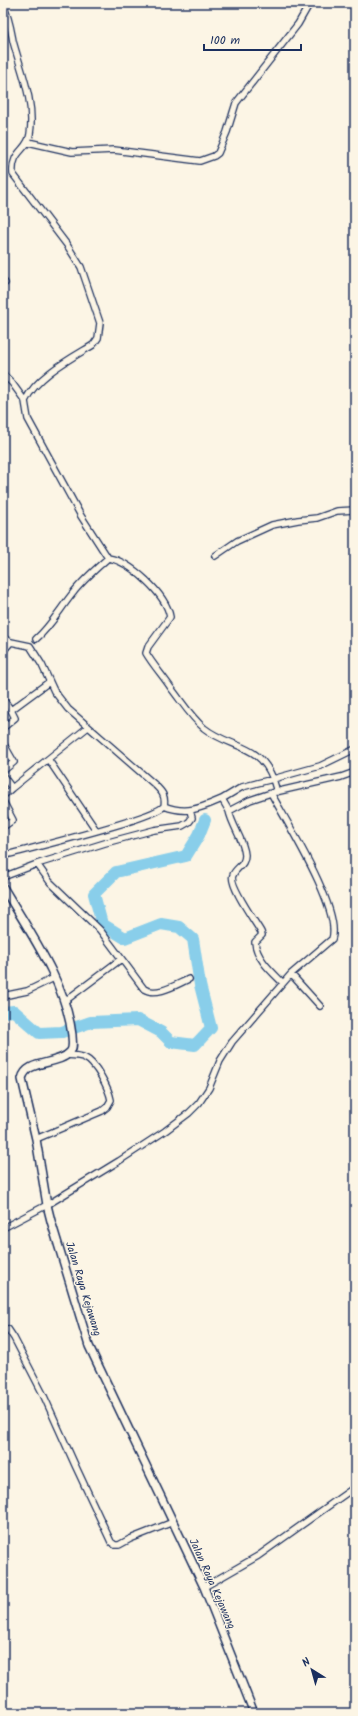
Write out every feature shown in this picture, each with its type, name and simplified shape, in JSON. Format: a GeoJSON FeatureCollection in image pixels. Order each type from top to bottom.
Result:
{"type":"FeatureCollection","features":[{"type":"Feature","properties":{"kind":"street"},"geometry":{"type":"LineString","coordinates":[[28,142],[72,152],[114,150],[200,160],[214,156],[218,152],[227,132],[236,103],[298,24],[310,3]]}},
{"type":"Feature","properties":{"kind":"street"},"geometry":{"type":"LineString","coordinates":[[353,3],[355,7]]}},
{"type":"Feature","properties":{"kind":"street"},"geometry":{"type":"LineString","coordinates":[[3,6],[30,100],[31,118],[28,142],[14,158],[12,166],[13,174],[67,245],[81,267],[100,323],[98,338],[93,345],[37,382],[25,401]]}},
{"type":"Feature","properties":{"kind":"street"},"geometry":{"type":"LineString","coordinates":[[3,374],[12,383],[25,401],[28,419],[81,516],[108,558],[120,561],[134,570],[149,583],[168,607],[170,617],[148,647],[146,653],[194,720],[214,735],[250,750],[266,764],[276,790]]}},
{"type":"Feature","properties":{"kind":"street"},"geometry":{"type":"LineString","coordinates":[[214,556],[237,541],[272,525],[317,518],[337,511],[355,510]]}},
{"type":"Feature","properties":{"kind":"street"},"geometry":{"type":"LineString","coordinates":[[36,640],[46,630],[73,593],[108,558]]}},
{"type":"Feature","properties":{"kind":"street"},"geometry":{"type":"LineString","coordinates":[[3,638],[10,642],[30,646],[61,701],[88,727],[154,784],[165,798],[164,806],[157,811],[120,824],[3,856]]}},
{"type":"Feature","properties":{"kind":"street"},"geometry":{"type":"LineString","coordinates":[[3,651],[10,642]]}},
{"type":"Feature","properties":{"kind":"street"},"geometry":{"type":"LineString","coordinates":[[11,710],[50,682]]}},
{"type":"Feature","properties":{"kind":"street"},"geometry":{"type":"LineString","coordinates":[[3,699],[15,718],[3,728]]}},
{"type":"Feature","properties":{"kind":"street"},"geometry":{"type":"LineString","coordinates":[[3,796],[88,727]]}},
{"type":"Feature","properties":{"kind":"street"},"geometry":{"type":"LineString","coordinates":[[3,743],[14,762],[3,771]]}},
{"type":"Feature","properties":{"kind":"street"},"geometry":{"type":"LineString","coordinates":[[164,806],[180,811],[191,810],[208,805],[222,799],[242,787],[273,780],[320,766],[355,749]]}},
{"type":"Feature","properties":{"kind":"street"},"geometry":{"type":"LineString","coordinates":[[48,759],[96,830]]}},
{"type":"Feature","properties":{"kind":"street"},"geometry":{"type":"LineString","coordinates":[[229,811],[250,800],[276,790],[341,777],[355,772]]}},
{"type":"Feature","properties":{"kind":"street"},"geometry":{"type":"LineString","coordinates":[[3,776],[12,788]]}},
{"type":"Feature","properties":{"kind":"street"},"geometry":{"type":"LineString","coordinates":[[3,1228],[47,1205],[165,1132],[189,1113],[199,1103],[208,1088],[220,1061],[232,1042],[283,983],[293,976],[330,942],[334,934],[332,920],[318,880],[307,857],[271,793]]}},
{"type":"Feature","properties":{"kind":"street"},"geometry":{"type":"LineString","coordinates":[[222,799],[229,811],[244,853],[243,863],[233,874],[233,880],[242,903],[261,932],[262,935],[256,940],[255,944],[263,961],[283,983]]}},
{"type":"Feature","properties":{"kind":"street"},"geometry":{"type":"LineString","coordinates":[[3,801],[13,821],[3,827]]}},
{"type":"Feature","properties":{"kind":"street"},"geometry":{"type":"LineString","coordinates":[[3,877],[37,864],[154,830],[182,826],[190,822],[192,818],[191,810]]}},
{"type":"Feature","properties":{"kind":"street"},"geometry":{"type":"LineString","coordinates":[[37,864],[42,874],[61,894],[89,918],[100,930],[144,989],[148,992],[161,990],[190,979]]}},
{"type":"Feature","properties":{"kind":"street"},"geometry":{"type":"LineString","coordinates":[[3,887],[34,937],[65,1001],[71,1024],[72,1042],[72,1049],[66,1055]]}},
{"type":"Feature","properties":{"kind":"street"},"geometry":{"type":"LineString","coordinates":[[65,1001],[121,959]]}},
{"type":"Feature","properties":{"kind":"street"},"geometry":{"type":"LineString","coordinates":[[293,976],[320,1006]]}},
{"type":"Feature","properties":{"kind":"street"},"geometry":{"type":"LineString","coordinates":[[3,996],[28,991],[54,978]]}},
{"type":"Feature","properties":{"kind":"street"},"geometry":{"type":"LineString","coordinates":[[36,1139],[102,1111],[107,1107],[111,1100],[107,1087],[93,1065],[86,1058],[66,1055]]}},
{"type":"Feature","properties":{"kind":"street","name":"Jalan Raya Kejawang"},"geometry":{"type":"LineString","coordinates":[[66,1055],[32,1067],[23,1074],[22,1080],[36,1139],[47,1205],[89,1346],[204,1587],[254,1713]]}},
{"type":"Feature","properties":{"kind":"street"},"geometry":{"type":"LineString","coordinates":[[8,1329],[43,1394],[112,1542],[115,1545],[121,1544],[173,1522]]}},
{"type":"Feature","properties":{"kind":"street"},"geometry":{"type":"LineString","coordinates":[[204,1587],[258,1556],[355,1487]]}},
{"type":"Feature","properties":{"kind":"waterway"},"geometry":{"type":"LineString","coordinates":[[3,1012],[14,1011],[39,1033],[62,1032],[91,1022],[138,1020],[161,1032],[171,1042],[195,1045],[211,1028],[200,985],[193,939],[179,927],[161,924],[125,938],[102,924],[94,894],[116,872],[186,856],[199,835],[205,820]]}}]}
